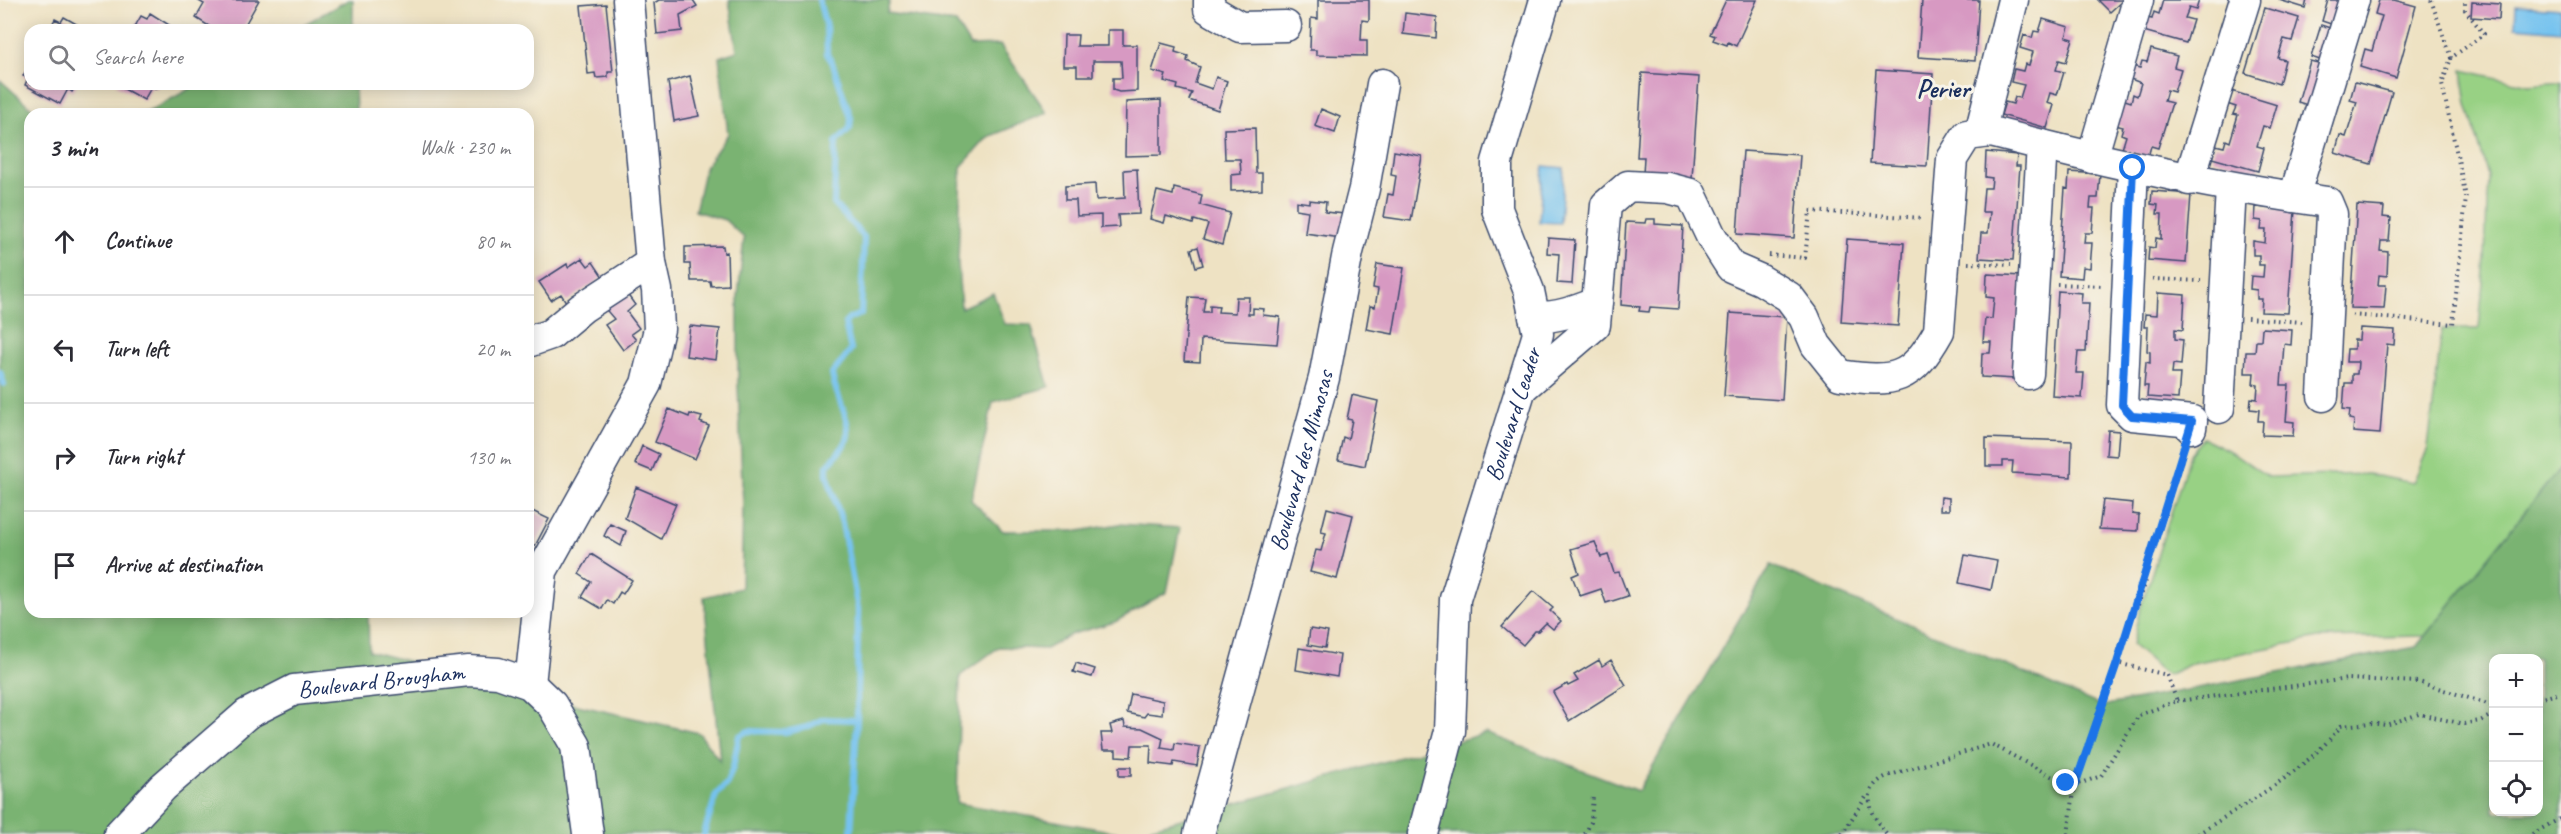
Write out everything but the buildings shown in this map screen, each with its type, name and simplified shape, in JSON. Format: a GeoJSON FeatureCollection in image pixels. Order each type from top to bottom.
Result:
{"type":"FeatureCollection","features":[{"type":"Feature","properties":{"kind":"street"},"geometry":{"type":"LineString","coordinates":[[530,684],[542,571],[646,384],[659,329],[628,0]]}},
{"type":"Feature","properties":{"kind":"street"},"geometry":{"type":"LineString","coordinates":[[1209,0],[1209,9],[1240,27],[1286,26]]}},
{"type":"Feature","properties":{"kind":"street","name":"Boulevard Leader"},"geometry":{"type":"LineString","coordinates":[[1423,834],[1450,731],[1455,599],[1538,334],[1529,291],[1497,209],[1497,162],[1545,0]]}},
{"type":"Feature","properties":{"kind":"street"},"geometry":{"type":"LineString","coordinates":[[1980,133],[2013,0]]}},
{"type":"Feature","properties":{"kind":"street"},"geometry":{"type":"LineString","coordinates":[[2092,158],[2138,0]]}},
{"type":"Feature","properties":{"kind":"street"},"geometry":{"type":"LineString","coordinates":[[2189,180],[2245,0]]}},
{"type":"Feature","properties":{"kind":"street"},"geometry":{"type":"LineString","coordinates":[[2294,198],[2354,0]]}},
{"type":"Feature","properties":{"kind":"street","name":"Boulevard des Mimosas"},"geometry":{"type":"LineString","coordinates":[[1199,834],[1324,378],[1348,252],[1364,189],[1382,84]]}},
{"type":"Feature","properties":{"kind":"street"},"geometry":{"type":"LineString","coordinates":[[1522,387],[1595,325],[1606,205],[1628,186],[1668,188],[1691,194],[1711,236],[1731,267],[1764,282],[1789,297],[1804,317],[1816,345],[1840,375],[1871,379],[1903,375],[1925,356],[1940,331],[1952,159],[1967,135],[1991,132],[2189,180],[2327,202],[2332,214],[2323,396]]}},
{"type":"Feature","properties":{"kind":"street"},"geometry":{"type":"LineString","coordinates":[[2028,374],[2042,145]]}},
{"type":"Feature","properties":{"kind":"street"},"geometry":{"type":"LineString","coordinates":[[2133,168],[2122,405],[2132,416],[2192,421],[2191,428]]}},
{"type":"Feature","properties":{"kind":"street"},"geometry":{"type":"LineString","coordinates":[[2219,408],[2231,188]]}},
{"type":"Feature","properties":{"kind":"street"},"geometry":{"type":"LineString","coordinates":[[534,340],[550,334],[582,308],[651,263]]}},
{"type":"Feature","properties":{"kind":"street"},"geometry":{"type":"LineString","coordinates":[[1534,316],[1548,317],[1577,311],[1596,303]]}},
{"type":"Feature","properties":{"kind":"street","name":"Boulevard Brougham"},"geometry":{"type":"LineString","coordinates":[[119,834],[163,787],[247,714],[294,690],[470,671],[498,673],[530,684],[552,705],[576,746],[588,834]]}},
{"type":"Feature","properties":{"kind":"path"},"geometry":{"type":"LineString","coordinates":[[2431,0],[2451,58]]}},
{"type":"Feature","properties":{"kind":"path"},"geometry":{"type":"LineString","coordinates":[[2224,316],[2327,318],[2360,316],[2453,324],[2466,197],[2442,84],[2451,58],[2484,34],[2465,10],[2466,0]]}},
{"type":"Feature","properties":{"kind":"path"},"geometry":{"type":"LineString","coordinates":[[1764,282],[1768,255],[1805,258],[1810,212],[1948,220]]}},
{"type":"Feature","properties":{"kind":"path"},"geometry":{"type":"LineString","coordinates":[[1946,262],[2035,275],[2128,282],[2226,282]]}},
{"type":"Feature","properties":{"kind":"path"},"geometry":{"type":"LineString","coordinates":[[2068,834],[2075,785],[2141,598],[2191,428]]}},
{"type":"Feature","properties":{"kind":"path"},"geometry":{"type":"LineString","coordinates":[[2117,663],[2167,675],[2177,701]]}},
{"type":"Feature","properties":{"kind":"path"},"geometry":{"type":"LineString","coordinates":[[1842,834],[1874,782],[1991,744],[2051,776],[2075,785],[2101,776],[2139,715],[2177,701],[2348,679],[2419,682],[2489,705]]}},
{"type":"Feature","properties":{"kind":"path"},"geometry":{"type":"LineString","coordinates":[[2543,698],[2561,693]]}},
{"type":"Feature","properties":{"kind":"path"},"geometry":{"type":"LineString","coordinates":[[2198,834],[2287,776],[2324,748],[2341,726],[2371,723],[2386,725],[2419,714],[2464,724],[2480,721],[2489,716]]}},
{"type":"Feature","properties":{"kind":"path"},"geometry":{"type":"LineString","coordinates":[[1869,793],[1875,820],[1886,834]]}},
{"type":"Feature","properties":{"kind":"path"},"geometry":{"type":"LineString","coordinates":[[1585,834],[1591,822],[1593,796]]}},
{"type":"Feature","properties":{"kind":"path"},"geometry":{"type":"LineString","coordinates":[[2532,834],[2561,818]]}},
{"type":"Feature","properties":{"kind":"green space"},"geometry":{"type":"Polygon","coordinates":[[[348,0],[353,0],[353,24],[305,24],[348,0]]]}},
{"type":"Feature","properties":{"kind":"green space"},"geometry":{"type":"Polygon","coordinates":[[[729,0],[890,0],[887,13],[956,23],[970,46],[1000,45],[1047,113],[988,137],[961,167],[958,263],[961,308],[993,293],[1005,324],[1031,325],[1049,387],[993,402],[971,500],[1003,531],[1079,531],[1119,524],[1180,528],[1167,592],[1115,622],[1072,634],[1046,649],[999,647],[960,676],[957,803],[1126,834],[0,834],[0,80],[31,108],[24,108],[24,618],[368,618],[369,651],[560,701],[699,733],[720,761],[704,597],[741,588],[743,506],[738,386],[738,296],[744,238],[725,220],[695,211],[705,167],[728,134],[719,57],[737,51],[729,0]]]}},
{"type":"Feature","properties":{"kind":"green space"},"geometry":{"type":"Polygon","coordinates":[[[2462,70],[2529,85],[2561,82],[2561,467],[2425,636],[2318,638],[2193,663],[2167,675],[2132,645],[2139,613],[2190,454],[2203,438],[2232,452],[2268,477],[2368,474],[2413,483],[2428,448],[2442,329],[2479,329],[2485,258],[2488,176],[2467,104],[2462,70]]]}},
{"type":"Feature","properties":{"kind":"green space"},"geometry":{"type":"Polygon","coordinates":[[[187,90],[355,90],[356,108],[155,108],[187,90]]]}},
{"type":"Feature","properties":{"kind":"green space"},"geometry":{"type":"Polygon","coordinates":[[[2561,467],[2561,834],[1128,834],[1486,733],[1638,791],[1771,565],[2102,706],[2416,647],[2561,467]]]}},
{"type":"Feature","properties":{"kind":"water"},"geometry":{"type":"Polygon","coordinates":[[[2516,6],[2561,9],[2561,31],[2515,27],[2516,6]]]}},
{"type":"Feature","properties":{"kind":"water"},"geometry":{"type":"Polygon","coordinates":[[[1543,166],[1564,168],[1560,223],[1539,222],[1543,166]]]}},
{"type":"Feature","properties":{"kind":"waterway"},"geometry":{"type":"LineString","coordinates":[[819,0],[826,27],[827,54],[832,62],[851,118],[850,128],[836,142],[834,204],[864,237],[861,314],[850,318],[845,323],[851,350],[832,374],[848,433],[844,446],[827,466],[827,474],[842,523],[858,609],[857,720],[851,834]]}},
{"type":"Feature","properties":{"kind":"waterway"},"geometry":{"type":"LineString","coordinates":[[0,372],[4,384]]}},
{"type":"Feature","properties":{"kind":"waterway"},"geometry":{"type":"LineString","coordinates":[[704,834],[716,795],[727,783],[733,767],[739,736],[748,731],[785,732],[807,727],[823,719],[857,720]]}},
{"type":"Feature","properties":{"kind":"district","name":"Perier"},"geometry":{"type":"Point","coordinates":[1943,88]}},
{"type":"Feature","properties":{"kind":"route"},"geometry":{"type":"LineString","coordinates":[[2066,783],[2075,785],[2117,663],[2192,421],[2132,416],[2122,405],[2133,168]]}}]}
